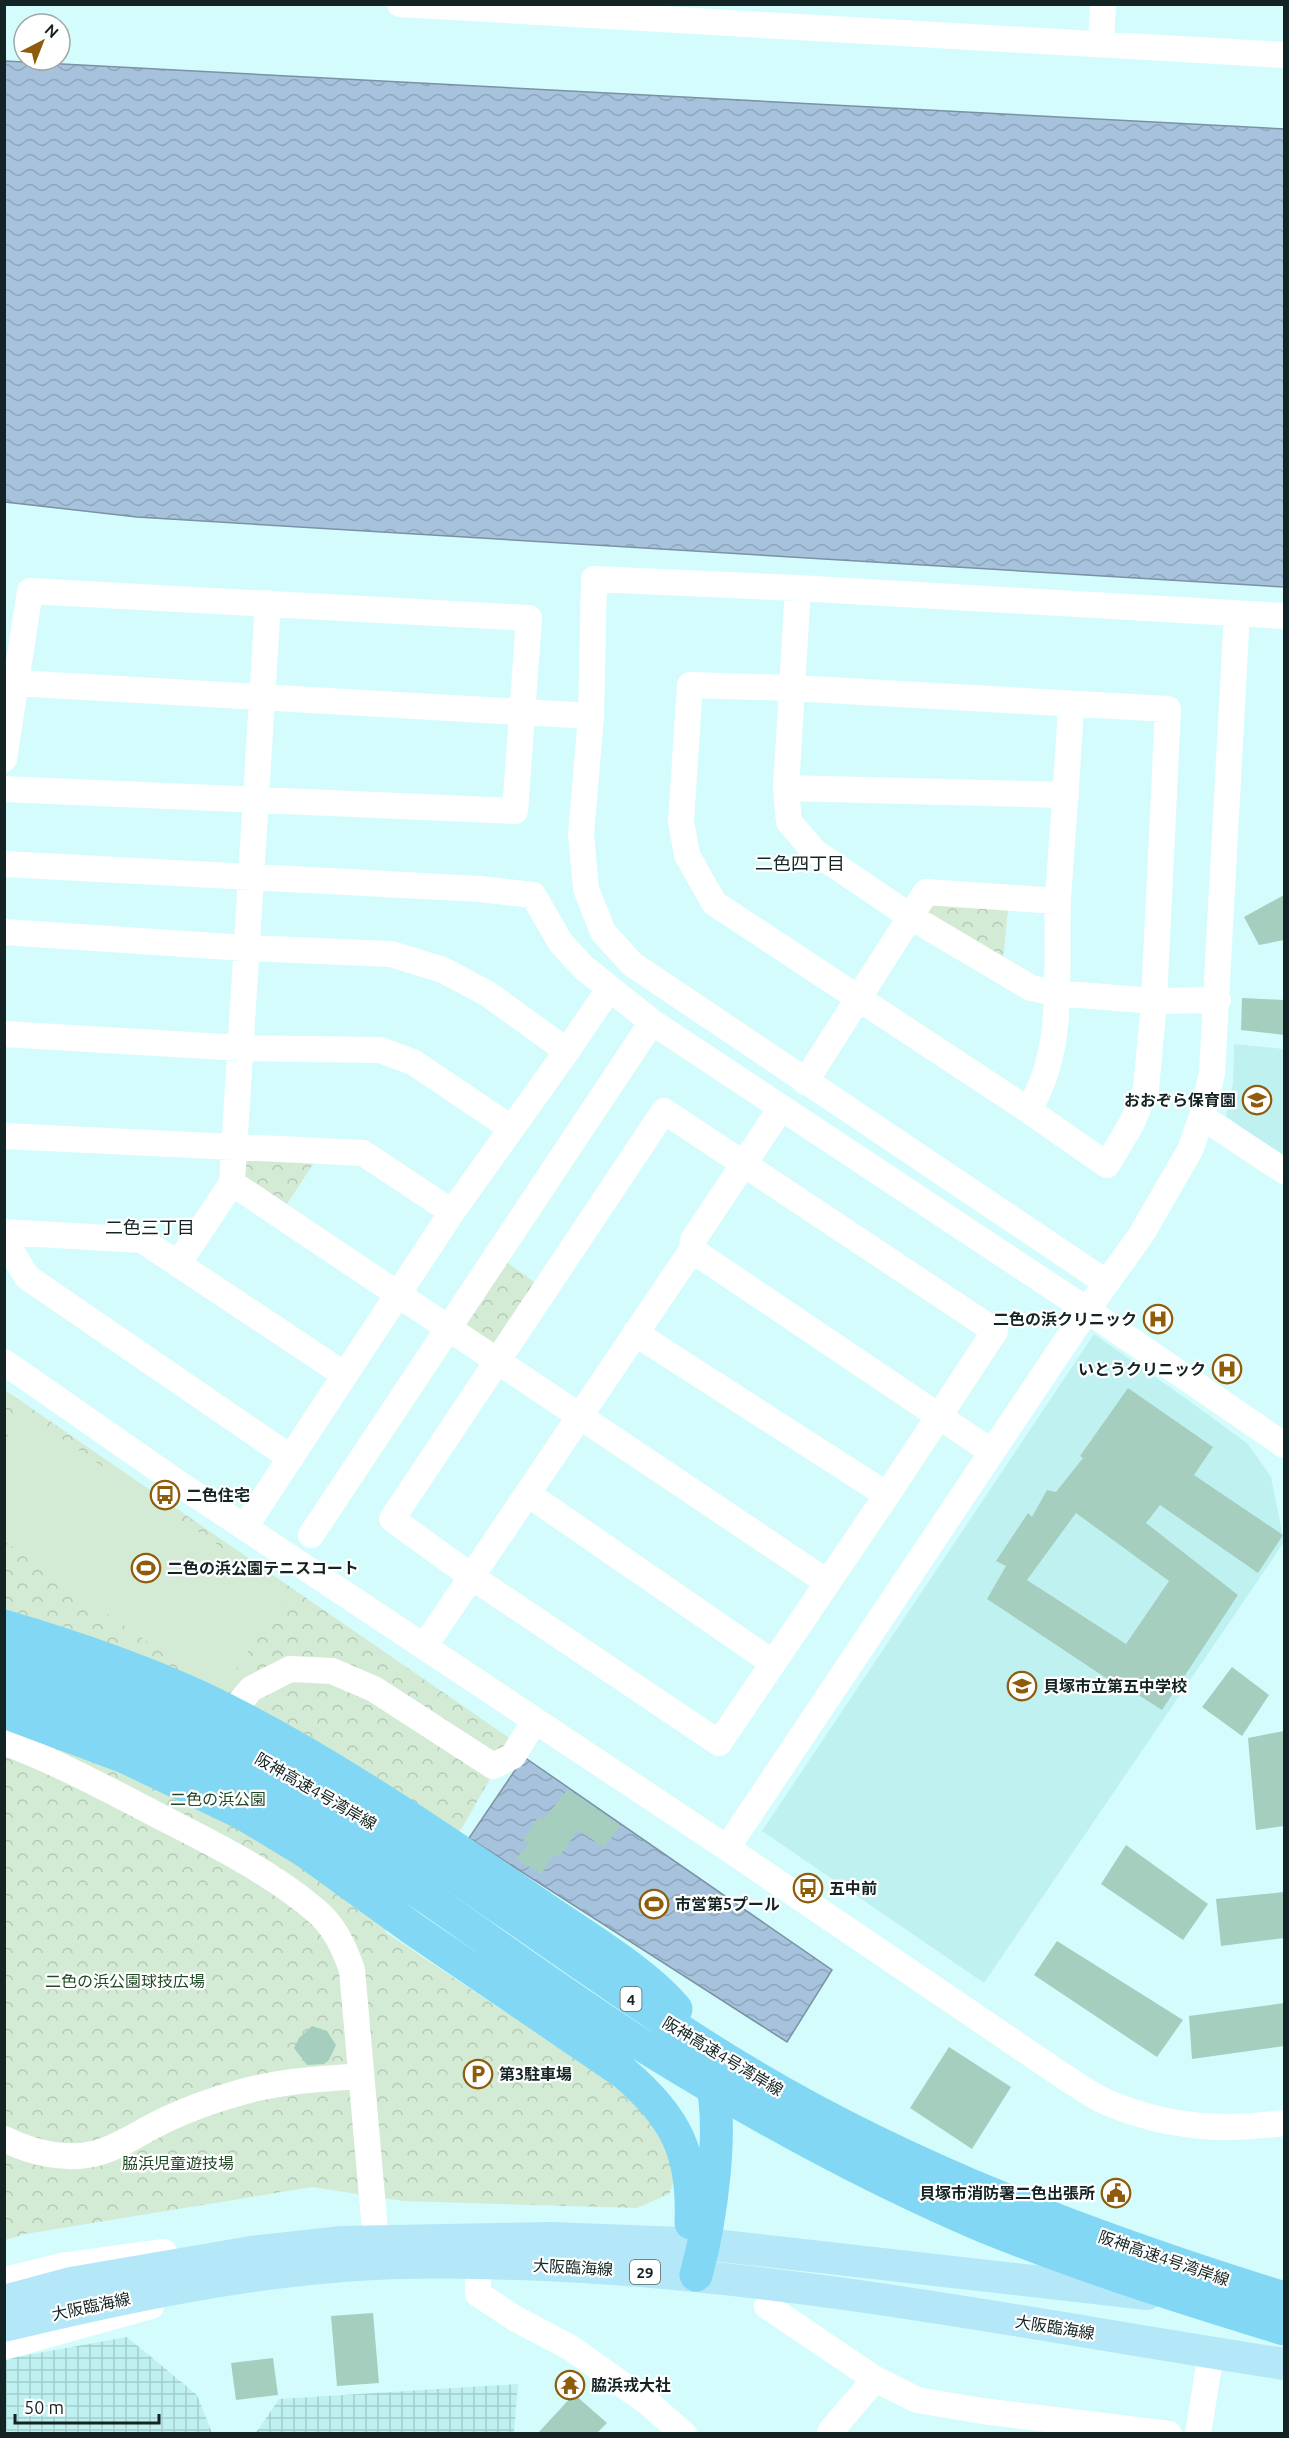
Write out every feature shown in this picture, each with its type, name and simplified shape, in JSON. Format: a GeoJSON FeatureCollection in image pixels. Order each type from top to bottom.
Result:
{"type":"FeatureCollection","features":[{"type":"Feature","properties":{"kind":"highway"},"geometry":{"type":"LineString","coordinates":[[4,1626],[69,1645],[136,1670],[203,1699],[264,1730],[377,1796],[626,1965],[668,2000],[688,2025],[703,2053],[713,2084],[718,2119],[698,2243],[696,2275]]}},
{"type":"Feature","properties":{"kind":"highway","name":"阪神高速4号湾岸線"},"geometry":{"type":"LineString","coordinates":[[4,1650],[126,1692],[286,1771],[359,1814],[667,2023],[748,2073],[834,2120],[925,2165],[1076,2228],[1154,2257],[1284,2298]]}},
{"type":"Feature","properties":{"kind":"highway","name":"阪神高速4号湾岸線"},"geometry":{"type":"LineString","coordinates":[[4,1683],[111,1721],[271,1800],[344,1843],[427,1897],[647,2048],[817,2147],[983,2226],[1143,2284],[1284,2329]]}},
{"type":"Feature","properties":{"kind":"highway"},"geometry":{"type":"LineString","coordinates":[[4,1712],[124,1757],[242,1814],[305,1851],[413,1929],[623,2072],[646,2092],[675,2129],[684,2152],[698,2243]]}},
{"type":"Feature","properties":{"kind":"main road","name":"大阪臨海線"},"geometry":{"type":"LineString","coordinates":[[4,2326],[155,2293],[255,2276],[477,2251],[552,2238],[698,2243],[1284,2310]]}},
{"type":"Feature","properties":{"kind":"main road","name":"大阪臨海線"},"geometry":{"type":"LineString","coordinates":[[4,2301],[71,2283],[252,2252],[342,2242],[477,2251],[785,2284],[1284,2364]]}},
{"type":"Feature","properties":{"kind":"street"},"geometry":{"type":"LineString","coordinates":[[400,4],[691,23],[1101,43],[1284,55]]}},
{"type":"Feature","properties":{"kind":"street"},"geometry":{"type":"LineString","coordinates":[[1101,43],[1103,4]]}},
{"type":"Feature","properties":{"kind":"street"},"geometry":{"type":"LineString","coordinates":[[1107,1283],[632,964],[603,932],[586,889],[581,834],[591,716],[594,579],[798,588],[1284,616]]}},
{"type":"Feature","properties":{"kind":"street"},"geometry":{"type":"LineString","coordinates":[[798,588],[786,788],[789,822],[815,852],[911,917],[1031,988],[1055,993],[1154,1001],[1218,1000]]}},
{"type":"Feature","properties":{"kind":"street"},"geometry":{"type":"LineString","coordinates":[[4,759],[30,591],[529,618],[515,811],[4,789]]}},
{"type":"Feature","properties":{"kind":"street"},"geometry":{"type":"LineString","coordinates":[[178,1264],[232,1183],[268,603]]}},
{"type":"Feature","properties":{"kind":"street"},"geometry":{"type":"LineString","coordinates":[[727,1848],[1087,1310],[1141,1235],[1190,1150],[1202,1117],[1212,1073],[1218,1000],[1237,613]]}},
{"type":"Feature","properties":{"kind":"street"},"geometry":{"type":"LineString","coordinates":[[15,683],[591,716]]}},
{"type":"Feature","properties":{"kind":"street"},"geometry":{"type":"LineString","coordinates":[[690,685],[792,688],[1071,704],[1168,709],[1154,1001],[1146,1089],[1132,1123],[1107,1165],[1028,1110],[714,903],[687,855],[681,821],[690,685]]}},
{"type":"Feature","properties":{"kind":"street"},"geometry":{"type":"LineString","coordinates":[[1028,1110],[1043,1085],[1054,1042],[1058,901],[1071,704]]}},
{"type":"Feature","properties":{"kind":"street"},"geometry":{"type":"LineString","coordinates":[[786,788],[1066,795]]}},
{"type":"Feature","properties":{"kind":"street"},"geometry":{"type":"LineString","coordinates":[[4,864],[480,889],[533,895],[561,943],[609,989],[652,1023],[1087,1310],[1284,1445]]}},
{"type":"Feature","properties":{"kind":"street"},"geometry":{"type":"LineString","coordinates":[[805,1082],[926,892],[1058,901]]}},
{"type":"Feature","properties":{"kind":"street"},"geometry":{"type":"LineString","coordinates":[[4,932],[246,948],[391,954],[443,970],[488,994],[567,1051]]}},
{"type":"Feature","properties":{"kind":"street"},"geometry":{"type":"LineString","coordinates":[[245,1527],[452,1212],[609,989]]}},
{"type":"Feature","properties":{"kind":"street"},"geometry":{"type":"LineString","coordinates":[[311,1535],[652,1023]]}},
{"type":"Feature","properties":{"kind":"street"},"geometry":{"type":"LineString","coordinates":[[4,1034],[242,1048],[380,1050],[413,1062],[511,1128]]}},
{"type":"Feature","properties":{"kind":"street"},"geometry":{"type":"LineString","coordinates":[[424,1647],[692,1251],[693,1240],[781,1108]]}},
{"type":"Feature","properties":{"kind":"street"},"geometry":{"type":"LineString","coordinates":[[664,1111],[743,1164],[995,1331],[887,1495],[718,1743],[472,1577],[392,1519],[664,1111]]}},
{"type":"Feature","properties":{"kind":"street"},"geometry":{"type":"LineString","coordinates":[[1202,1117],[1284,1171]]}},
{"type":"Feature","properties":{"kind":"street"},"geometry":{"type":"LineString","coordinates":[[4,1136],[363,1152],[452,1212]]}},
{"type":"Feature","properties":{"kind":"street"},"geometry":{"type":"LineString","coordinates":[[232,1183],[827,1582]]}},
{"type":"Feature","properties":{"kind":"street"},"geometry":{"type":"LineString","coordinates":[[4,1232],[142,1240],[345,1375]]}},
{"type":"Feature","properties":{"kind":"street"},"geometry":{"type":"LineString","coordinates":[[4,1239],[27,1277],[291,1458]]}},
{"type":"Feature","properties":{"kind":"street"},"geometry":{"type":"LineString","coordinates":[[692,1251],[993,1452]]}},
{"type":"Feature","properties":{"kind":"street"},"geometry":{"type":"LineString","coordinates":[[635,1333],[887,1495]]}},
{"type":"Feature","properties":{"kind":"street"},"geometry":{"type":"LineString","coordinates":[[4,1362],[245,1527],[727,1848],[1066,2078],[1109,2103],[1161,2121],[1194,2127],[1255,2127],[1284,2123]]}},
{"type":"Feature","properties":{"kind":"street"},"geometry":{"type":"LineString","coordinates":[[528,1494],[772,1663]]}},
{"type":"Feature","properties":{"kind":"street"},"geometry":{"type":"LineString","coordinates":[[179,1826],[182,1798],[199,1761],[225,1717],[251,1689],[290,1669],[332,1671],[374,1689],[493,1766],[513,1756],[535,1720]]}},
{"type":"Feature","properties":{"kind":"street"},"geometry":{"type":"LineString","coordinates":[[4,1742],[79,1774],[230,1854],[315,1909],[334,1929],[346,1950],[352,1970],[375,2230]]}},
{"type":"Feature","properties":{"kind":"street"},"geometry":{"type":"LineString","coordinates":[[4,2139],[63,2157],[99,2153],[204,2103],[239,2092],[304,2080],[362,2076]]}},
{"type":"Feature","properties":{"kind":"street"},"geometry":{"type":"LineString","coordinates":[[4,2280],[61,2266],[140,2255],[317,2234],[375,2230],[477,2251],[478,2294],[516,2319],[571,2348],[647,2402],[684,2433]]}},
{"type":"Feature","properties":{"kind":"street"},"geometry":{"type":"LineString","coordinates":[[4,2346],[78,2328],[255,2276]]}},
{"type":"Feature","properties":{"kind":"street"},"geometry":{"type":"LineString","coordinates":[[767,2306],[876,2379],[917,2400],[1169,2433]]}},
{"type":"Feature","properties":{"kind":"street"},"geometry":{"type":"LineString","coordinates":[[1198,2433],[1211,2353]]}},
{"type":"Feature","properties":{"kind":"street"},"geometry":{"type":"LineString","coordinates":[[831,2433],[876,2379]]}},
{"type":"Feature","properties":{"kind":"shaded area","name":"おおぞら保育園"},"geometry":{"type":"Polygon","coordinates":[[[1234,1044],[1284,1049],[1284,1159],[1226,1116],[1233,1084],[1234,1044]]]}},
{"type":"Feature","properties":{"kind":"shaded area","name":"貝塚市立第五中学校"},"geometry":{"type":"Polygon","coordinates":[[[1094,1334],[1248,1444],[1271,1477],[1284,1542],[984,1983],[762,1831],[1094,1334]]]}},
{"type":"Feature","properties":{"kind":"shaded area"},"geometry":{"type":"Polygon","coordinates":[[[127,2337],[197,2395],[212,2433],[5,2434],[5,2359],[127,2337]]]}},
{"type":"Feature","properties":{"kind":"shaded area"},"geometry":{"type":"Polygon","coordinates":[[[518,2384],[514,2433],[253,2433],[258,2430],[279,2399],[518,2384]]]}},
{"type":"Feature","properties":{"kind":"green space"},"geometry":{"type":"Polygon","coordinates":[[[933,902],[1008,908],[1003,960],[926,913],[933,902]]]}},
{"type":"Feature","properties":{"kind":"green space"},"geometry":{"type":"Polygon","coordinates":[[[245,1160],[315,1161],[285,1207],[244,1181],[245,1160]]]}},
{"type":"Feature","properties":{"kind":"green space"},"geometry":{"type":"Polygon","coordinates":[[[502,1259],[537,1284],[495,1349],[461,1323],[502,1259]]]}},
{"type":"Feature","properties":{"kind":"green space","name":"二色の浜公園"},"geometry":{"type":"Polygon","coordinates":[[[5,1390],[512,1740],[462,1828],[385,1932],[505,2012],[613,2075],[655,2116],[677,2174],[669,2194],[637,2208],[403,2201],[312,2187],[25,2234],[5,2240],[5,1390]]]}},
{"type":"Feature","properties":{"kind":"green space","name":"二色の浜公園テニスコート"},"geometry":{"type":"Polygon","coordinates":[[[23,1412],[288,1593],[220,1693],[5,1542],[5,1440],[23,1412]]]}},
{"type":"Feature","properties":{"kind":"water"},"geometry":{"type":"Polygon","coordinates":[[[5,61],[12,61],[12,72],[72,72],[72,65],[1284,129],[1284,587],[137,517],[5,502],[5,61]]]}},
{"type":"Feature","properties":{"kind":"water","name":"市営第5プール"},"geometry":{"type":"Polygon","coordinates":[[[524,1757],[832,1970],[787,2042],[469,1838],[524,1757]]]}},
{"type":"Feature","properties":{"kind":"building"},"geometry":{"type":"Polygon","coordinates":[[[1284,895],[1284,940],[1259,945],[1244,917],[1284,895]]]}},
{"type":"Feature","properties":{"kind":"building"},"geometry":{"type":"Polygon","coordinates":[[[1242,998],[1284,1000],[1284,1035],[1241,1030],[1242,998]]]}},
{"type":"Feature","properties":{"kind":"building"},"geometry":{"type":"Polygon","coordinates":[[[1128,1388],[1213,1447],[1194,1475],[1283,1535],[1258,1573],[1160,1505],[1146,1523],[1238,1595],[1162,1710],[1126,1687],[1124,1690],[987,1599],[1006,1566],[996,1561],[1028,1513],[1032,1517],[1047,1490],[1056,1492],[1083,1458],[1080,1456],[1128,1388]],[[1076,1513],[1027,1580],[1126,1644],[1169,1581],[1076,1513]]]}},
{"type":"Feature","properties":{"kind":"building"},"geometry":{"type":"Polygon","coordinates":[[[1232,1667],[1269,1695],[1242,1736],[1202,1707],[1232,1667]]]}},
{"type":"Feature","properties":{"kind":"building"},"geometry":{"type":"Polygon","coordinates":[[[1284,1731],[1284,1826],[1256,1830],[1248,1738],[1284,1731]]]}},
{"type":"Feature","properties":{"kind":"building"},"geometry":{"type":"Polygon","coordinates":[[[568,1789],[621,1826],[604,1847],[578,1830],[559,1857],[553,1855],[541,1874],[516,1859],[529,1843],[523,1841],[538,1817],[543,1820],[568,1789]]]}},
{"type":"Feature","properties":{"kind":"building"},"geometry":{"type":"Polygon","coordinates":[[[1126,1845],[1208,1904],[1183,1940],[1101,1884],[1126,1845]]]}},
{"type":"Feature","properties":{"kind":"building"},"geometry":{"type":"Polygon","coordinates":[[[1284,1892],[1284,1938],[1221,1946],[1216,1899],[1284,1892]]]}},
{"type":"Feature","properties":{"kind":"building"},"geometry":{"type":"Polygon","coordinates":[[[1057,1941],[1183,2020],[1157,2057],[1034,1975],[1057,1941]]]}},
{"type":"Feature","properties":{"kind":"building"},"geometry":{"type":"Polygon","coordinates":[[[1284,2003],[1284,2046],[1192,2059],[1189,2016],[1284,2003]]]}},
{"type":"Feature","properties":{"kind":"building"},"geometry":{"type":"Polygon","coordinates":[[[312,2026],[327,2031],[336,2045],[329,2060],[324,2064],[307,2065],[294,2048],[299,2038],[312,2026]]]}},
{"type":"Feature","properties":{"kind":"building"},"geometry":{"type":"Polygon","coordinates":[[[949,2047],[1011,2087],[972,2149],[910,2108],[949,2047]]]}},
{"type":"Feature","properties":{"kind":"building"},"geometry":{"type":"Polygon","coordinates":[[[373,2313],[379,2383],[337,2386],[331,2316],[373,2313]]]}},
{"type":"Feature","properties":{"kind":"building"},"geometry":{"type":"Polygon","coordinates":[[[273,2358],[278,2395],[236,2400],[231,2363],[273,2358]]]}},
{"type":"Feature","properties":{"kind":"building"},"geometry":{"type":"Polygon","coordinates":[[[574,2394],[607,2423],[597,2433],[538,2433],[574,2394]]]}},
{"type":"Feature","properties":{"kind":"place","name":"おおぞら保育園"},"geometry":{"type":"Point","coordinates":[1257,1100]}},
{"type":"Feature","properties":{"kind":"place","name":"二色の浜クリニック"},"geometry":{"type":"Point","coordinates":[1158,1319]}},
{"type":"Feature","properties":{"kind":"place","name":"いとうクリニック"},"geometry":{"type":"Point","coordinates":[1227,1369]}},
{"type":"Feature","properties":{"kind":"place","name":"二色住宅"},"geometry":{"type":"Point","coordinates":[165,1495]}},
{"type":"Feature","properties":{"kind":"place","name":"二色の浜公園テニスコート"},"geometry":{"type":"Point","coordinates":[146,1568]}},
{"type":"Feature","properties":{"kind":"place","name":"貝塚市立第五中学校"},"geometry":{"type":"Point","coordinates":[1022,1686]}},
{"type":"Feature","properties":{"kind":"place","name":"五中前"},"geometry":{"type":"Point","coordinates":[808,1888]}},
{"type":"Feature","properties":{"kind":"place","name":"市営第5プール"},"geometry":{"type":"Point","coordinates":[654,1904]}},
{"type":"Feature","properties":{"kind":"place","name":"第3駐車場"},"geometry":{"type":"Point","coordinates":[478,2074]}},
{"type":"Feature","properties":{"kind":"place","name":"貝塚市消防署二色出張所"},"geometry":{"type":"Point","coordinates":[1116,2193]}},
{"type":"Feature","properties":{"kind":"place","name":"脇浜戎大社"},"geometry":{"type":"Point","coordinates":[570,2385]}},
{"type":"Feature","properties":{"kind":"district","name":"二色四丁目"},"geometry":{"type":"Point","coordinates":[800,863]}},
{"type":"Feature","properties":{"kind":"district","name":"二色三丁目"},"geometry":{"type":"Point","coordinates":[150,1227]}},
{"type":"Feature","properties":{"kind":"park label","name":"二色の浜公園球技広場"},"geometry":{"type":"Point","coordinates":[125,1981]}},
{"type":"Feature","properties":{"kind":"park label","name":"脇浜児童遊技場"},"geometry":{"type":"Point","coordinates":[178,2163]}}]}
